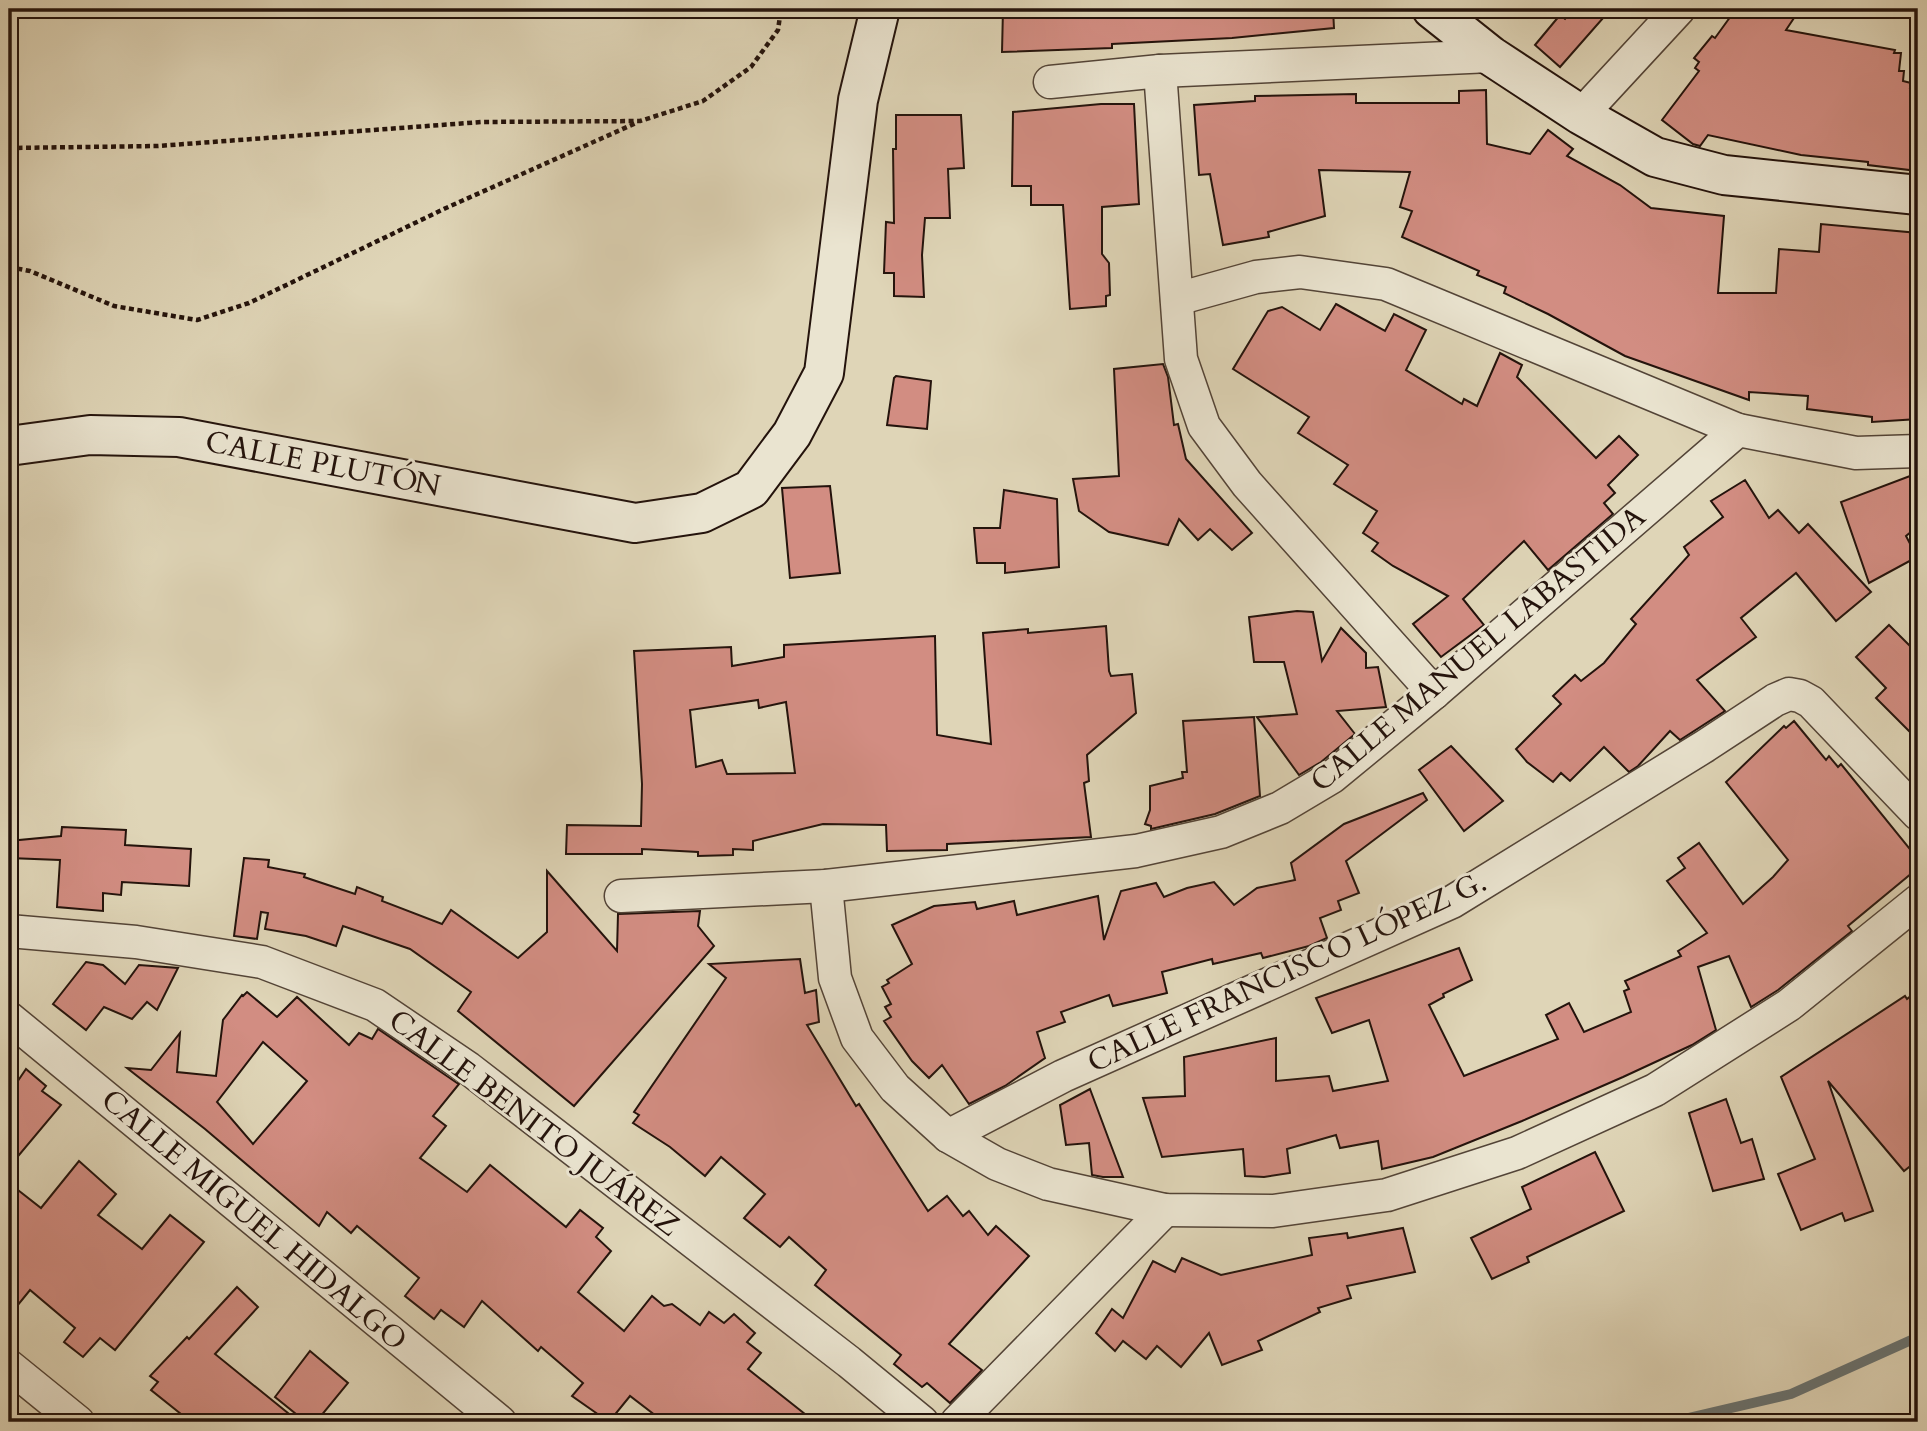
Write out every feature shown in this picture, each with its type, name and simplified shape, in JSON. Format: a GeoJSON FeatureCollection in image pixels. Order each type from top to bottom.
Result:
{"type":"FeatureCollection","features":[{"type":"Feature","properties":{"kind":"street","name":"CALLE PLUTÓN"},"geometry":{"type":"LineString","coordinates":[[9,446],[90,435],[179,437],[635,523],[702,513],[751,489],[792,434],[824,373],[858,100],[880,9]]}},
{"type":"Feature","properties":{"kind":"street"},"geometry":{"type":"LineString","coordinates":[[1432,9],[1491,56],[1581,115],[1655,157],[1724,175],[1918,195]]}},
{"type":"Feature","properties":{"kind":"street"},"geometry":{"type":"LineString","coordinates":[[1581,115],[1679,9]]}},
{"type":"Feature","properties":{"kind":"street"},"geometry":{"type":"LineString","coordinates":[[1050,82],[1160,71],[1491,56]]}},
{"type":"Feature","properties":{"kind":"street"},"geometry":{"type":"LineString","coordinates":[[1160,71],[1181,359],[1203,426],[1247,484],[1434,693]]}},
{"type":"Feature","properties":{"kind":"street"},"geometry":{"type":"LineString","coordinates":[[1177,299],[1256,276],[1300,272],[1387,284],[1738,430],[1856,453],[1918,451]]}},
{"type":"Feature","properties":{"kind":"street","name":"CALLE MANUEL LABASTIDA"},"geometry":{"type":"LineString","coordinates":[[621,896],[826,886],[1136,850],[1220,832],[1280,808],[1332,777],[1434,693],[1738,430]]}},
{"type":"Feature","properties":{"kind":"street","name":"CALLE FRANCISCO LÓPEZ G."},"geometry":{"type":"LineString","coordinates":[[948,1136],[1063,1076],[1452,902],[1705,746],[1775,699],[1789,694],[1800,695],[1811,702],[1918,814]]}},
{"type":"Feature","properties":{"kind":"street"},"geometry":{"type":"LineString","coordinates":[[826,886],[835,978],[858,1038],[895,1088],[948,1136],[998,1164],[1048,1184],[1165,1210],[1273,1211],[1387,1195],[1517,1153],[1655,1090],[1789,1004],[1918,901]]}},
{"type":"Feature","properties":{"kind":"street","name":"CALLE BENITO JUÁREZ"},"geometry":{"type":"LineString","coordinates":[[9,931],[136,942],[262,962],[375,1005],[490,1085],[849,1362],[922,1422]]}},
{"type":"Feature","properties":{"kind":"street","name":"CALLE MIGUEL HIDALGO"},"geometry":{"type":"LineString","coordinates":[[9,1017],[500,1422]]}},
{"type":"Feature","properties":{"kind":"street"},"geometry":{"type":"LineString","coordinates":[[957,1422],[1165,1210]]}},
{"type":"Feature","properties":{"kind":"street"},"geometry":{"type":"LineString","coordinates":[[9,1367],[78,1422]]}},
{"type":"Feature","properties":{"kind":"path"},"geometry":{"type":"LineString","coordinates":[[9,267],[30,271],[114,306],[197,320],[249,303],[446,208],[639,121],[703,101],[751,67],[778,30],[780,9]]}},
{"type":"Feature","properties":{"kind":"path"},"geometry":{"type":"LineString","coordinates":[[9,148],[158,146],[481,122],[639,121]]}},
{"type":"Feature","properties":{"kind":"building"},"geometry":{"type":"Polygon","coordinates":[[[1003,9],[1333,9],[1334,28],[1232,38],[1112,44],[1112,48],[1002,52],[1003,9]]]}},
{"type":"Feature","properties":{"kind":"building"},"geometry":{"type":"Polygon","coordinates":[[[1574,9],[1611,9],[1560,67],[1535,45],[1560,15],[1565,19],[1574,9]]]}},
{"type":"Feature","properties":{"kind":"building"},"geometry":{"type":"Polygon","coordinates":[[[1736,9],[1800,9],[1786,30],[1901,53],[1899,71],[1904,71],[1903,81],[1911,83],[1910,88],[1918,89],[1918,171],[1868,165],[1868,162],[1801,155],[1708,135],[1700,146],[1693,144],[1662,120],[1699,71],[1695,68],[1699,62],[1694,58],[1712,36],[1715,38],[1736,9]]]}},
{"type":"Feature","properties":{"kind":"building"},"geometry":{"type":"Polygon","coordinates":[[[1486,90],[1487,144],[1530,154],[1548,130],[1573,149],[1567,156],[1620,185],[1651,208],[1724,216],[1718,293],[1776,293],[1779,249],[1819,252],[1821,224],[1918,233],[1918,419],[1872,422],[1872,417],[1807,409],[1808,396],[1749,392],[1749,400],[1625,356],[1504,293],[1506,287],[1477,275],[1479,271],[1402,237],[1412,211],[1400,207],[1410,172],[1319,170],[1325,216],[1268,232],[1269,237],[1223,245],[1210,174],[1199,175],[1194,105],[1255,101],[1255,96],[1356,94],[1356,103],[1459,103],[1459,91],[1486,90]]]}},
{"type":"Feature","properties":{"kind":"building"},"geometry":{"type":"Polygon","coordinates":[[[1101,104],[1134,104],[1139,204],[1102,207],[1102,254],[1109,263],[1110,295],[1106,296],[1106,306],[1070,309],[1063,205],[1031,205],[1031,186],[1012,186],[1013,112],[1101,104]]]}},
{"type":"Feature","properties":{"kind":"building"},"geometry":{"type":"Polygon","coordinates":[[[896,115],[961,115],[964,168],[948,169],[950,218],[925,218],[922,255],[924,297],[894,296],[894,273],[884,273],[886,222],[894,223],[893,149],[896,149],[896,115]]]}},
{"type":"Feature","properties":{"kind":"building"},"geometry":{"type":"Polygon","coordinates":[[[1336,304],[1385,331],[1394,314],[1426,330],[1406,370],[1462,404],[1464,399],[1477,406],[1500,353],[1522,365],[1517,377],[1596,458],[1619,436],[1638,455],[1608,485],[1615,493],[1604,503],[1613,514],[1548,570],[1524,541],[1463,599],[1484,625],[1441,657],[1413,624],[1448,596],[1393,566],[1372,551],[1378,543],[1363,533],[1377,511],[1334,484],[1348,465],[1298,433],[1309,417],[1233,369],[1268,311],[1282,307],[1320,330],[1336,304]]]}},
{"type":"Feature","properties":{"kind":"building"},"geometry":{"type":"Polygon","coordinates":[[[1163,364],[1168,377],[1174,425],[1178,424],[1186,459],[1252,533],[1232,550],[1210,529],[1198,540],[1179,519],[1168,545],[1109,532],[1079,511],[1073,479],[1119,476],[1114,369],[1163,364]]]}},
{"type":"Feature","properties":{"kind":"building"},"geometry":{"type":"Polygon","coordinates":[[[896,376],[931,381],[927,429],[887,425],[896,376]]]}},
{"type":"Feature","properties":{"kind":"building"},"geometry":{"type":"Polygon","coordinates":[[[1918,473],[1918,526],[1906,536],[1917,557],[1869,583],[1841,502],[1918,473]]]}},
{"type":"Feature","properties":{"kind":"building"},"geometry":{"type":"Polygon","coordinates":[[[1745,480],[1769,518],[1778,510],[1799,533],[1808,524],[1871,592],[1836,621],[1796,573],[1741,618],[1756,637],[1697,680],[1725,711],[1680,740],[1670,731],[1638,766],[1629,772],[1604,747],[1570,781],[1561,773],[1553,782],[1527,762],[1516,749],[1561,704],[1553,696],[1575,675],[1581,681],[1604,663],[1636,624],[1631,619],[1689,555],[1684,547],[1723,517],[1711,501],[1745,480]]]}},
{"type":"Feature","properties":{"kind":"building"},"geometry":{"type":"Polygon","coordinates":[[[830,486],[840,573],[790,578],[782,488],[830,486]]]}},
{"type":"Feature","properties":{"kind":"building"},"geometry":{"type":"Polygon","coordinates":[[[1004,490],[1057,499],[1059,567],[1005,573],[1005,563],[977,563],[974,528],[1000,528],[1004,490]]]}},
{"type":"Feature","properties":{"kind":"building"},"geometry":{"type":"Polygon","coordinates":[[[1297,611],[1313,612],[1322,661],[1341,628],[1366,653],[1366,668],[1378,667],[1386,707],[1337,711],[1355,734],[1321,762],[1299,775],[1257,717],[1297,714],[1284,662],[1254,662],[1249,617],[1297,611]]]}},
{"type":"Feature","properties":{"kind":"building"},"geometry":{"type":"Polygon","coordinates":[[[1889,625],[1918,654],[1918,740],[1876,698],[1886,688],[1856,657],[1889,625]]]}},
{"type":"Feature","properties":{"kind":"building"},"geometry":{"type":"Polygon","coordinates":[[[1106,626],[1111,676],[1132,674],[1136,713],[1087,755],[1089,781],[1084,783],[1091,837],[947,844],[947,850],[887,851],[886,825],[823,824],[753,841],[753,850],[733,849],[733,855],[698,856],[698,852],[642,849],[642,854],[566,854],[567,825],[641,826],[642,784],[634,651],[731,647],[732,666],[784,657],[784,645],[935,636],[937,735],[991,744],[983,633],[1028,629],[1028,633],[1106,626]],[[758,700],[690,710],[696,767],[722,760],[727,774],[795,773],[786,702],[759,708],[758,700]]]}},
{"type":"Feature","properties":{"kind":"building"},"geometry":{"type":"Polygon","coordinates":[[[1254,717],[1260,796],[1215,814],[1151,829],[1151,826],[1145,824],[1150,810],[1150,786],[1183,778],[1182,772],[1187,772],[1183,721],[1254,717]]]}},
{"type":"Feature","properties":{"kind":"building"},"geometry":{"type":"Polygon","coordinates":[[[1794,721],[1826,760],[1829,756],[1838,767],[1841,764],[1918,859],[1918,868],[1848,926],[1852,931],[1778,990],[1751,1007],[1729,956],[1698,967],[1716,1030],[1692,1045],[1623,1077],[1433,1157],[1382,1169],[1378,1141],[1340,1148],[1336,1135],[1287,1149],[1290,1173],[1264,1177],[1245,1176],[1243,1149],[1162,1157],[1143,1098],[1185,1096],[1184,1057],[1276,1038],[1276,1081],[1329,1076],[1333,1091],[1388,1081],[1369,1020],[1332,1033],[1316,998],[1459,948],[1472,980],[1443,994],[1444,997],[1429,1005],[1464,1076],[1558,1039],[1546,1015],[1569,1003],[1584,1032],[1631,1012],[1624,991],[1629,989],[1625,981],[1681,956],[1678,951],[1707,933],[1667,881],[1685,868],[1678,858],[1699,843],[1743,904],[1788,860],[1726,782],[1784,726],[1786,728],[1794,721]]]}},
{"type":"Feature","properties":{"kind":"building"},"geometry":{"type":"Polygon","coordinates":[[[1451,746],[1503,801],[1464,831],[1419,770],[1451,746]]]}},
{"type":"Feature","properties":{"kind":"building"},"geometry":{"type":"Polygon","coordinates":[[[1423,793],[1427,800],[1346,861],[1359,893],[1338,901],[1341,910],[1320,918],[1327,938],[1309,946],[1263,958],[1261,953],[1213,964],[1212,959],[1162,972],[1167,993],[1113,1006],[1109,995],[1061,1012],[1065,1022],[1037,1032],[1045,1058],[1005,1086],[969,1104],[942,1065],[929,1078],[912,1061],[884,1021],[891,1017],[885,1007],[891,1004],[882,987],[889,983],[887,980],[912,964],[892,925],[934,906],[975,902],[977,909],[1014,901],[1017,915],[1098,896],[1104,940],[1121,891],[1156,883],[1164,897],[1214,882],[1234,905],[1257,888],[1295,880],[1291,863],[1344,824],[1423,793]]]}},
{"type":"Feature","properties":{"kind":"building"},"geometry":{"type":"Polygon","coordinates":[[[62,827],[126,830],[125,845],[191,849],[189,886],[122,882],[121,895],[103,893],[103,911],[57,907],[60,860],[9,858],[9,841],[61,836],[62,827]]]}},
{"type":"Feature","properties":{"kind":"building"},"geometry":{"type":"Polygon","coordinates":[[[244,858],[269,860],[268,867],[305,874],[304,877],[355,894],[357,887],[383,897],[382,901],[442,924],[451,910],[518,958],[547,932],[547,871],[617,951],[618,914],[700,911],[698,926],[714,946],[574,1106],[458,1011],[471,992],[410,949],[343,926],[336,946],[306,936],[265,929],[268,913],[261,912],[257,939],[234,936],[244,858]]]}},
{"type":"Feature","properties":{"kind":"building"},"geometry":{"type":"Polygon","coordinates":[[[800,959],[805,993],[816,990],[819,1022],[807,1025],[856,1106],[859,1104],[928,1211],[947,1196],[963,1216],[969,1211],[988,1235],[996,1226],[1029,1256],[949,1344],[982,1370],[950,1403],[927,1383],[922,1387],[894,1364],[901,1355],[815,1285],[826,1270],[789,1237],[780,1247],[744,1218],[765,1194],[721,1157],[705,1176],[670,1147],[633,1123],[639,1115],[634,1112],[726,978],[709,964],[800,959]]]}},
{"type":"Feature","properties":{"kind":"building"},"geometry":{"type":"Polygon","coordinates":[[[86,962],[103,965],[125,984],[139,965],[178,968],[157,1010],[147,1002],[132,1019],[104,1007],[86,1030],[53,1004],[86,962]]]}},
{"type":"Feature","properties":{"kind":"building"},"geometry":{"type":"Polygon","coordinates":[[[1918,990],[1918,1160],[1904,1171],[1828,1081],[1873,1211],[1845,1221],[1842,1213],[1801,1230],[1778,1174],[1815,1159],[1781,1077],[1918,990]]]}},
{"type":"Feature","properties":{"kind":"building"},"geometry":{"type":"Polygon","coordinates":[[[247,992],[277,1017],[297,997],[349,1045],[359,1033],[372,1039],[378,1029],[459,1084],[433,1116],[446,1126],[420,1158],[467,1192],[490,1165],[566,1227],[580,1210],[603,1228],[596,1237],[611,1251],[578,1292],[624,1331],[652,1296],[664,1306],[672,1304],[700,1325],[709,1312],[724,1323],[734,1314],[755,1333],[747,1342],[761,1353],[748,1369],[815,1422],[664,1422],[630,1396],[609,1422],[572,1396],[583,1383],[541,1347],[538,1351],[482,1301],[464,1327],[441,1310],[434,1319],[405,1296],[419,1278],[357,1226],[351,1233],[327,1212],[319,1226],[205,1129],[127,1068],[151,1070],[180,1033],[177,1072],[216,1076],[223,1020],[247,992]],[[263,1042],[217,1102],[253,1144],[307,1081],[263,1042]]]}},
{"type":"Feature","properties":{"kind":"building"},"geometry":{"type":"Polygon","coordinates":[[[26,1069],[46,1086],[42,1091],[61,1105],[9,1167],[9,1094],[26,1069]]]}},
{"type":"Feature","properties":{"kind":"building"},"geometry":{"type":"Polygon","coordinates":[[[1090,1089],[1123,1177],[1092,1175],[1089,1143],[1066,1145],[1060,1105],[1090,1089]]]}},
{"type":"Feature","properties":{"kind":"building"},"geometry":{"type":"Polygon","coordinates":[[[1726,1099],[1741,1143],[1752,1139],[1764,1179],[1713,1191],[1689,1113],[1726,1099]]]}},
{"type":"Feature","properties":{"kind":"building"},"geometry":{"type":"Polygon","coordinates":[[[1595,1152],[1624,1211],[1527,1257],[1529,1262],[1492,1279],[1471,1238],[1531,1209],[1522,1187],[1595,1152]]]}},
{"type":"Feature","properties":{"kind":"building"},"geometry":{"type":"Polygon","coordinates":[[[79,1161],[116,1194],[98,1215],[142,1249],[170,1215],[204,1242],[115,1350],[100,1338],[83,1357],[64,1342],[75,1328],[30,1290],[9,1316],[9,1183],[41,1208],[79,1161]]]}},
{"type":"Feature","properties":{"kind":"building"},"geometry":{"type":"Polygon","coordinates":[[[1403,1228],[1415,1272],[1347,1286],[1351,1298],[1318,1308],[1320,1312],[1258,1341],[1262,1350],[1222,1365],[1209,1333],[1181,1367],[1157,1346],[1146,1359],[1123,1341],[1115,1351],[1096,1333],[1112,1309],[1123,1318],[1153,1261],[1175,1272],[1182,1258],[1221,1275],[1312,1255],[1309,1238],[1347,1233],[1348,1238],[1403,1228]]]}},
{"type":"Feature","properties":{"kind":"building"},"geometry":{"type":"Polygon","coordinates":[[[237,1287],[258,1307],[215,1354],[299,1422],[191,1422],[151,1390],[158,1382],[150,1376],[237,1287]]]}},
{"type":"Feature","properties":{"kind":"building"},"geometry":{"type":"Polygon","coordinates":[[[310,1351],[348,1383],[316,1422],[306,1422],[275,1397],[310,1351]]]}},
{"type":"Feature","properties":{"kind":"waterway"},"geometry":{"type":"LineString","coordinates":[[1671,1422],[1791,1394],[1918,1337]]}}]}
